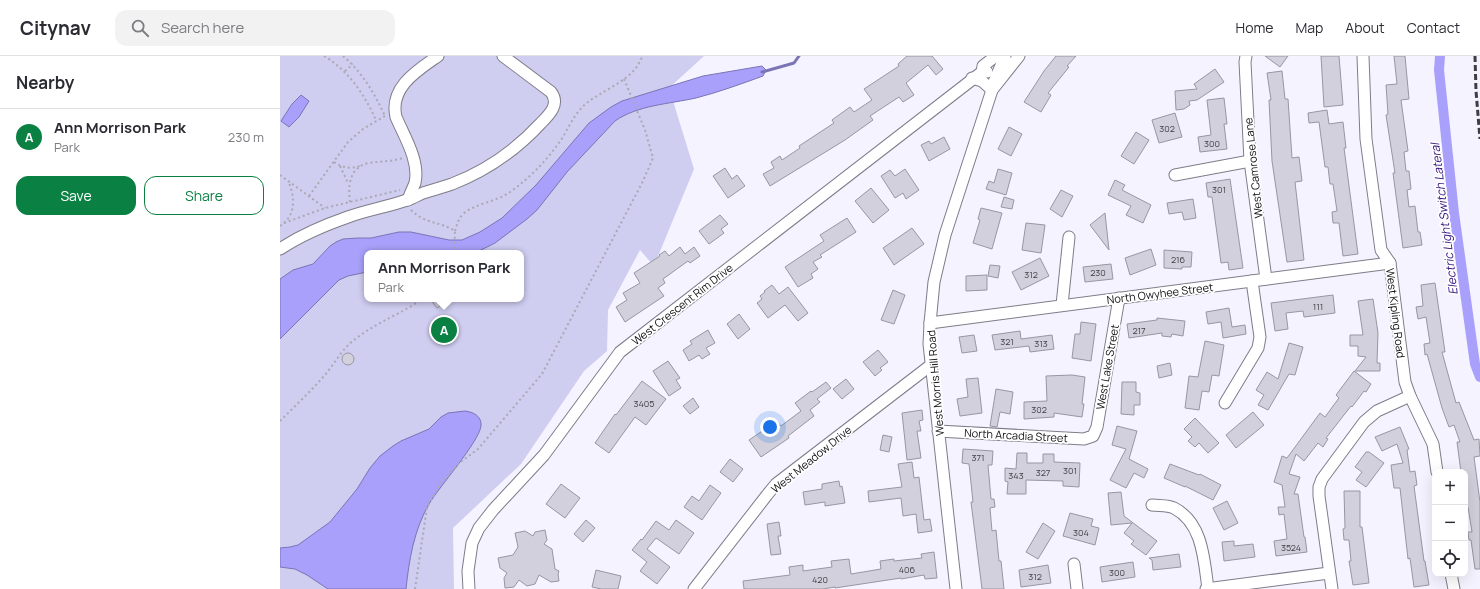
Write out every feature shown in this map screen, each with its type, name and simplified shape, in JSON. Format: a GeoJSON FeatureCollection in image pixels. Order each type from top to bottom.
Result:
{"type":"FeatureCollection","features":[{"type":"Feature","properties":{"kind":"street"},"geometry":{"type":"LineString","coordinates":[[410,205],[415,182],[415,167],[412,155],[394,111],[396,100],[404,83],[414,72],[438,56]]}},
{"type":"Feature","properties":{"kind":"street"},"geometry":{"type":"LineString","coordinates":[[280,249],[315,230],[343,219],[410,205],[421,194],[453,184],[483,169],[513,149],[530,135],[550,113],[555,103],[554,97],[551,92],[503,56]]}},
{"type":"Feature","properties":{"kind":"street","name":"West Morris Hill Road"},"geometry":{"type":"LineString","coordinates":[[956,589],[931,365],[929,344],[930,323],[934,282],[944,235],[992,90],[998,61],[1005,56]]}},
{"type":"Feature","properties":{"kind":"street","name":"West Crescent Rim Drive"},"geometry":{"type":"LineString","coordinates":[[469,589],[468,571],[472,544],[479,528],[493,510],[544,455],[620,352],[972,78],[982,72],[982,66],[1016,56]]}},
{"type":"Feature","properties":{"kind":"street","name":"West Morris Hill Road"},"geometry":{"type":"LineString","coordinates":[[992,90],[1019,56]]}},
{"type":"Feature","properties":{"kind":"street","name":"West Camrose Lane"},"geometry":{"type":"LineString","coordinates":[[1246,56],[1245,62],[1250,161],[1266,279]]}},
{"type":"Feature","properties":{"kind":"street","name":"West Kipling Road"},"geometry":{"type":"LineString","coordinates":[[1363,56],[1366,139],[1381,250],[1390,263],[1405,382],[1410,396],[1433,444],[1437,469]]}},
{"type":"Feature","properties":{"kind":"street"},"geometry":{"type":"LineString","coordinates":[[972,78],[982,81],[992,90]]}},
{"type":"Feature","properties":{"kind":"street"},"geometry":{"type":"LineString","coordinates":[[1175,174],[1250,161]]}},
{"type":"Feature","properties":{"kind":"street"},"geometry":{"type":"LineString","coordinates":[[1062,306],[1069,237]]}},
{"type":"Feature","properties":{"kind":"street","name":"North Owyhee Street"},"geometry":{"type":"LineString","coordinates":[[930,323],[1390,263]]}},
{"type":"Feature","properties":{"kind":"street"},"geometry":{"type":"LineString","coordinates":[[1226,404],[1258,348],[1260,337],[1252,281]]}},
{"type":"Feature","properties":{"kind":"street","name":"West Lake Street"},"geometry":{"type":"LineString","coordinates":[[1093,436],[1097,427],[1119,298]]}},
{"type":"Feature","properties":{"kind":"street","name":"West Meadow Drive"},"geometry":{"type":"LineString","coordinates":[[694,589],[776,484],[931,365]]}},
{"type":"Feature","properties":{"kind":"street"},"geometry":{"type":"LineString","coordinates":[[1332,589],[1319,496],[1322,479],[1364,422],[1376,411],[1410,396]]}},
{"type":"Feature","properties":{"kind":"street","name":"North Arcadia Street"},"geometry":{"type":"LineString","coordinates":[[938,430],[1084,439],[1093,436]]}},
{"type":"Feature","properties":{"kind":"street"},"geometry":{"type":"LineString","coordinates":[[1152,505],[1173,508],[1188,519],[1198,535],[1204,553],[1207,589],[1329,573]]}},
{"type":"Feature","properties":{"kind":"street"},"geometry":{"type":"LineString","coordinates":[[1074,564],[1077,589]]}},
{"type":"Feature","properties":{"kind":"street"},"geometry":{"type":"LineString","coordinates":[[1452,577],[1454,589]]}},
{"type":"Feature","properties":{"kind":"path"},"geometry":{"type":"LineString","coordinates":[[324,56],[345,72],[362,93],[376,120]]}},
{"type":"Feature","properties":{"kind":"path"},"geometry":{"type":"LineString","coordinates":[[343,56],[353,64],[374,91],[388,121]]}},
{"type":"Feature","properties":{"kind":"path"},"geometry":{"type":"LineString","coordinates":[[454,250],[455,230],[458,221],[463,214],[508,193],[523,182],[544,163],[576,115],[587,103],[624,79],[636,69],[643,56]]}},
{"type":"Feature","properties":{"kind":"path"},"geometry":{"type":"LineString","coordinates":[[345,72],[353,64]]}},
{"type":"Feature","properties":{"kind":"path"},"geometry":{"type":"LineString","coordinates":[[415,589],[427,507],[440,484],[458,464],[478,449],[542,374],[642,184],[653,158],[645,130],[624,79]]}},
{"type":"Feature","properties":{"kind":"path"},"geometry":{"type":"LineString","coordinates":[[309,196],[348,142],[363,129],[385,116]]}},
{"type":"Feature","properties":{"kind":"path"},"geometry":{"type":"LineString","coordinates":[[334,162],[340,166],[354,168],[373,162],[391,161],[403,158],[405,163]]}},
{"type":"Feature","properties":{"kind":"path"},"geometry":{"type":"LineString","coordinates":[[340,166],[349,184],[350,202]]}},
{"type":"Feature","properties":{"kind":"path"},"geometry":{"type":"LineString","coordinates":[[349,184],[354,174],[361,166]]}},
{"type":"Feature","properties":{"kind":"path"},"geometry":{"type":"LineString","coordinates":[[280,176],[325,208]]}},
{"type":"Feature","properties":{"kind":"path"},"geometry":{"type":"LineString","coordinates":[[280,226],[290,216],[293,208],[294,198],[289,182]]}},
{"type":"Feature","properties":{"kind":"path"},"geometry":{"type":"LineString","coordinates":[[284,223],[325,208],[402,189]]}},
{"type":"Feature","properties":{"kind":"path"},"geometry":{"type":"LineString","coordinates":[[410,205],[420,218],[446,225],[455,230]]}},
{"type":"Feature","properties":{"kind":"path"},"geometry":{"type":"LineString","coordinates":[[280,421],[313,389],[340,353],[353,341],[364,332],[417,302]]}},
{"type":"Feature","properties":{"kind":"shaded area"},"geometry":{"type":"Polygon","coordinates":[[[280,56],[704,56],[669,88],[694,169],[654,266],[640,250],[608,310],[607,351],[584,371],[521,464],[453,528],[454,589],[280,589],[280,56]]]}},
{"type":"Feature","properties":{"kind":"shaded area"},"geometry":{"type":"Polygon","coordinates":[[[762,66],[766,70],[763,76],[722,91],[696,98],[644,108],[615,121],[567,172],[537,210],[495,243],[481,250],[364,250],[364,273],[348,276],[339,280],[280,339],[280,279],[293,270],[313,264],[330,246],[336,242],[343,239],[371,238],[399,232],[411,232],[449,240],[462,240],[480,232],[502,218],[536,185],[589,123],[611,107],[622,101],[703,76],[762,66]]]}},
{"type":"Feature","properties":{"kind":"shaded area"},"geometry":{"type":"Polygon","coordinates":[[[301,95],[309,101],[299,117],[289,127],[281,121],[292,104],[301,95]]]}},
{"type":"Feature","properties":{"kind":"shaded area"},"geometry":{"type":"Polygon","coordinates":[[[465,411],[471,412],[480,420],[481,426],[479,433],[434,496],[424,514],[413,545],[406,589],[328,589],[295,569],[280,567],[280,548],[298,545],[330,522],[357,489],[370,468],[380,456],[401,441],[429,429],[441,417],[448,413],[465,411]]]}},
{"type":"Feature","properties":{"kind":"building"},"geometry":{"type":"Polygon","coordinates":[[[907,56],[932,56],[943,69],[936,75],[928,65],[906,83],[914,95],[903,102],[899,97],[870,116],[873,120],[845,140],[770,186],[763,174],[774,168],[771,162],[780,156],[782,160],[800,148],[799,146],[834,123],[832,120],[850,107],[854,112],[872,100],[864,89],[899,66],[898,64],[907,56]]]}},
{"type":"Feature","properties":{"kind":"building"},"geometry":{"type":"Polygon","coordinates":[[[1056,56],[1076,56],[1048,93],[1051,95],[1041,112],[1024,102],[1044,71],[1056,56]]]}},
{"type":"Feature","properties":{"kind":"building"},"geometry":{"type":"Polygon","coordinates":[[[1265,56],[1288,56],[1280,67],[1265,56]]]}},
{"type":"Feature","properties":{"kind":"building"},"geometry":{"type":"Polygon","coordinates":[[[1321,56],[1339,56],[1343,105],[1324,107],[1321,56]]]}},
{"type":"Feature","properties":{"kind":"building"},"geometry":{"type":"Polygon","coordinates":[[[1394,56],[1405,56],[1409,99],[1401,100],[1408,151],[1404,152],[1406,171],[1409,171],[1411,189],[1407,190],[1409,207],[1415,206],[1418,232],[1420,232],[1422,245],[1403,248],[1393,173],[1395,173],[1386,115],[1388,114],[1386,85],[1397,84],[1394,56]]]}},
{"type":"Feature","properties":{"kind":"building"},"geometry":{"type":"Polygon","coordinates":[[[1215,69],[1224,82],[1197,100],[1189,101],[1190,105],[1184,109],[1176,110],[1175,91],[1197,89],[1194,84],[1215,69]]]}},
{"type":"Feature","properties":{"kind":"building"},"geometry":{"type":"Polygon","coordinates":[[[1282,71],[1285,99],[1288,99],[1292,158],[1299,157],[1302,181],[1295,182],[1304,260],[1287,262],[1272,161],[1269,100],[1271,100],[1267,73],[1282,71]]]}},
{"type":"Feature","properties":{"kind":"building"},"geometry":{"type":"Polygon","coordinates":[[[1224,98],[1227,124],[1224,124],[1227,149],[1200,152],[1198,137],[1211,135],[1207,100],[1224,98]]]}},
{"type":"Feature","properties":{"kind":"building"},"geometry":{"type":"Polygon","coordinates":[[[1327,110],[1329,124],[1343,122],[1346,148],[1344,148],[1358,254],[1343,256],[1339,223],[1333,223],[1332,212],[1337,211],[1333,184],[1330,184],[1328,167],[1325,167],[1319,122],[1309,123],[1308,113],[1327,110]]]}},
{"type":"Feature","properties":{"kind":"building"},"geometry":{"type":"Polygon","coordinates":[[[1175,113],[1182,137],[1159,143],[1152,120],[1175,113]]]}},
{"type":"Feature","properties":{"kind":"building"},"geometry":{"type":"Polygon","coordinates":[[[1009,127],[1022,134],[1011,156],[998,149],[1009,127]]]}},
{"type":"Feature","properties":{"kind":"building"},"geometry":{"type":"Polygon","coordinates":[[[1136,132],[1149,140],[1134,164],[1121,156],[1136,132]]]}},
{"type":"Feature","properties":{"kind":"building"},"geometry":{"type":"Polygon","coordinates":[[[944,137],[950,149],[929,161],[921,145],[929,141],[931,144],[944,137]]]}},
{"type":"Feature","properties":{"kind":"building"},"geometry":{"type":"Polygon","coordinates":[[[725,168],[732,179],[737,175],[745,186],[728,198],[713,176],[725,168]]]}},
{"type":"Feature","properties":{"kind":"building"},"geometry":{"type":"Polygon","coordinates":[[[905,169],[919,190],[906,199],[903,193],[895,198],[881,176],[890,170],[895,176],[905,169]]]}},
{"type":"Feature","properties":{"kind":"building"},"geometry":{"type":"Polygon","coordinates":[[[998,169],[1012,173],[1006,195],[986,189],[989,181],[994,183],[998,169]]]}},
{"type":"Feature","properties":{"kind":"building"},"geometry":{"type":"Polygon","coordinates":[[[1230,179],[1243,268],[1229,270],[1228,262],[1221,263],[1212,197],[1208,197],[1206,183],[1230,179]]]}},
{"type":"Feature","properties":{"kind":"building"},"geometry":{"type":"Polygon","coordinates":[[[1115,180],[1125,185],[1122,190],[1151,205],[1143,223],[1126,215],[1131,206],[1108,195],[1115,180]]]}},
{"type":"Feature","properties":{"kind":"building"},"geometry":{"type":"Polygon","coordinates":[[[871,188],[889,210],[873,223],[855,201],[871,188]]]}},
{"type":"Feature","properties":{"kind":"building"},"geometry":{"type":"Polygon","coordinates":[[[1061,190],[1073,196],[1062,217],[1050,209],[1061,190]]]}},
{"type":"Feature","properties":{"kind":"building"},"geometry":{"type":"Polygon","coordinates":[[[1004,197],[1014,200],[1012,209],[1001,207],[1004,197]]]}},
{"type":"Feature","properties":{"kind":"building"},"geometry":{"type":"Polygon","coordinates":[[[1193,199],[1196,218],[1184,220],[1182,212],[1169,214],[1167,203],[1193,199]]]}},
{"type":"Feature","properties":{"kind":"building"},"geometry":{"type":"Polygon","coordinates":[[[981,208],[1002,213],[992,249],[973,243],[980,220],[978,219],[981,208]]]}},
{"type":"Feature","properties":{"kind":"building"},"geometry":{"type":"Polygon","coordinates":[[[1105,213],[1109,250],[1090,225],[1105,213]]]}},
{"type":"Feature","properties":{"kind":"building"},"geometry":{"type":"Polygon","coordinates":[[[720,215],[728,224],[721,229],[724,233],[709,244],[699,231],[720,215]]]}},
{"type":"Feature","properties":{"kind":"building"},"geometry":{"type":"Polygon","coordinates":[[[847,218],[856,232],[820,255],[822,257],[813,262],[818,269],[811,274],[813,278],[798,287],[785,267],[824,241],[820,235],[847,218]]]}},
{"type":"Feature","properties":{"kind":"building"},"geometry":{"type":"Polygon","coordinates":[[[1026,223],[1045,225],[1041,253],[1022,250],[1026,223]]]}},
{"type":"Feature","properties":{"kind":"building"},"geometry":{"type":"Polygon","coordinates":[[[912,228],[924,244],[894,265],[883,248],[912,228]]]}},
{"type":"Feature","properties":{"kind":"building"},"geometry":{"type":"Polygon","coordinates":[[[680,247],[685,254],[694,247],[700,256],[690,263],[688,261],[663,279],[665,283],[658,288],[664,296],[625,322],[616,307],[627,300],[623,293],[640,283],[634,273],[665,251],[669,256],[680,247]]]}},
{"type":"Feature","properties":{"kind":"building"},"geometry":{"type":"Polygon","coordinates":[[[1151,249],[1156,265],[1130,275],[1125,258],[1151,249]]]}},
{"type":"Feature","properties":{"kind":"building"},"geometry":{"type":"Polygon","coordinates":[[[1164,250],[1192,252],[1191,267],[1182,267],[1182,269],[1164,268],[1164,250]]]}},
{"type":"Feature","properties":{"kind":"building"},"geometry":{"type":"Polygon","coordinates":[[[1040,258],[1049,276],[1021,290],[1012,272],[1040,258]]]}},
{"type":"Feature","properties":{"kind":"building"},"geometry":{"type":"Polygon","coordinates":[[[1111,264],[1113,279],[1085,282],[1083,267],[1111,264]]]}},
{"type":"Feature","properties":{"kind":"building"},"geometry":{"type":"Polygon","coordinates":[[[990,265],[1000,266],[998,278],[988,276],[990,265]]]}},
{"type":"Feature","properties":{"kind":"building"},"geometry":{"type":"Polygon","coordinates":[[[987,275],[987,290],[966,291],[966,276],[987,275]]]}},
{"type":"Feature","properties":{"kind":"building"},"geometry":{"type":"Polygon","coordinates":[[[1435,283],[1445,352],[1442,352],[1456,403],[1459,402],[1474,440],[1479,439],[1480,456],[1474,457],[1480,502],[1480,569],[1475,569],[1471,540],[1469,540],[1468,532],[1472,532],[1468,507],[1468,469],[1461,469],[1457,442],[1460,442],[1454,425],[1449,427],[1442,408],[1427,354],[1425,355],[1424,344],[1430,343],[1426,317],[1418,319],[1416,307],[1423,306],[1421,285],[1435,283]]]}},
{"type":"Feature","properties":{"kind":"building"},"geometry":{"type":"Polygon","coordinates":[[[772,285],[779,294],[788,287],[808,313],[798,321],[785,305],[768,318],[757,303],[762,299],[760,296],[765,292],[764,291],[772,285]]]}},
{"type":"Feature","properties":{"kind":"building"},"geometry":{"type":"Polygon","coordinates":[[[893,290],[905,295],[894,324],[881,320],[893,290]]]}},
{"type":"Feature","properties":{"kind":"building"},"geometry":{"type":"Polygon","coordinates":[[[1333,295],[1335,313],[1304,317],[1303,311],[1286,313],[1288,329],[1275,331],[1271,303],[1333,295]]]}},
{"type":"Feature","properties":{"kind":"building"},"geometry":{"type":"Polygon","coordinates":[[[1373,299],[1378,333],[1377,363],[1380,363],[1380,371],[1355,371],[1366,357],[1358,356],[1358,346],[1350,346],[1350,335],[1363,335],[1358,301],[1373,299]]]}},
{"type":"Feature","properties":{"kind":"building"},"geometry":{"type":"Polygon","coordinates":[[[432,302],[446,302],[437,308],[432,302]]]}},
{"type":"Feature","properties":{"kind":"building"},"geometry":{"type":"Polygon","coordinates":[[[1229,308],[1232,327],[1245,325],[1246,334],[1223,338],[1221,322],[1208,324],[1206,312],[1229,308]]]}},
{"type":"Feature","properties":{"kind":"building"},"geometry":{"type":"Polygon","coordinates":[[[739,314],[750,329],[738,339],[727,324],[739,314]]]}},
{"type":"Feature","properties":{"kind":"building"},"geometry":{"type":"Polygon","coordinates":[[[1157,318],[1185,321],[1183,336],[1172,334],[1171,337],[1162,336],[1162,333],[1129,338],[1127,324],[1157,320],[1157,318]]]}},
{"type":"Feature","properties":{"kind":"building"},"geometry":{"type":"Polygon","coordinates":[[[1081,322],[1096,324],[1091,361],[1072,358],[1075,334],[1080,334],[1081,322]]]}},
{"type":"Feature","properties":{"kind":"building"},"geometry":{"type":"Polygon","coordinates":[[[708,330],[715,343],[706,348],[710,354],[702,359],[699,355],[689,361],[683,350],[692,344],[690,341],[708,330]]]}},
{"type":"Feature","properties":{"kind":"building"},"geometry":{"type":"Polygon","coordinates":[[[1020,331],[1021,339],[1052,335],[1054,349],[1030,352],[1029,346],[995,350],[992,335],[1020,331]]]}},
{"type":"Feature","properties":{"kind":"building"},"geometry":{"type":"Polygon","coordinates":[[[974,335],[977,351],[962,353],[959,337],[974,335]]]}},
{"type":"Feature","properties":{"kind":"building"},"geometry":{"type":"Polygon","coordinates":[[[1205,341],[1224,345],[1219,376],[1212,375],[1209,392],[1202,391],[1199,410],[1185,408],[1189,376],[1198,377],[1205,341]]]}},
{"type":"Feature","properties":{"kind":"building"},"geometry":{"type":"Polygon","coordinates":[[[1289,343],[1303,347],[1295,375],[1289,374],[1268,410],[1258,405],[1264,395],[1256,390],[1267,372],[1278,379],[1289,343]]]}},
{"type":"Feature","properties":{"kind":"building"},"geometry":{"type":"Polygon","coordinates":[[[878,350],[888,362],[880,368],[882,370],[875,376],[863,362],[878,350]]]}},
{"type":"Feature","properties":{"kind":"building"},"geometry":{"type":"Polygon","coordinates":[[[346,353],[350,353],[354,359],[350,365],[346,365],[342,361],[342,357],[346,353]]]}},
{"type":"Feature","properties":{"kind":"building"},"geometry":{"type":"Polygon","coordinates":[[[668,361],[680,378],[676,380],[681,388],[669,396],[653,371],[668,361]]]}},
{"type":"Feature","properties":{"kind":"building"},"geometry":{"type":"Polygon","coordinates":[[[1170,363],[1172,375],[1159,378],[1157,366],[1170,363]]]}},
{"type":"Feature","properties":{"kind":"building"},"geometry":{"type":"Polygon","coordinates":[[[1354,371],[1371,384],[1366,392],[1364,391],[1352,407],[1351,406],[1326,438],[1328,439],[1323,447],[1318,443],[1304,461],[1296,454],[1289,474],[1300,477],[1294,494],[1298,494],[1307,552],[1276,556],[1274,541],[1287,539],[1284,514],[1279,515],[1278,507],[1285,507],[1282,485],[1274,482],[1282,456],[1287,458],[1320,413],[1325,417],[1339,398],[1336,395],[1354,371]]]}},
{"type":"Feature","properties":{"kind":"building"},"geometry":{"type":"Polygon","coordinates":[[[1072,375],[1085,377],[1082,417],[1054,413],[1054,417],[1024,419],[1024,402],[1047,401],[1046,376],[1072,375]]]}},
{"type":"Feature","properties":{"kind":"building"},"geometry":{"type":"Polygon","coordinates":[[[978,378],[982,413],[960,416],[957,399],[968,397],[966,379],[978,378]]]}},
{"type":"Feature","properties":{"kind":"building"},"geometry":{"type":"Polygon","coordinates":[[[846,379],[854,389],[842,399],[833,389],[846,379]]]}},
{"type":"Feature","properties":{"kind":"building"},"geometry":{"type":"Polygon","coordinates":[[[642,381],[666,399],[646,425],[635,417],[609,453],[595,443],[615,414],[616,415],[642,381]]]}},
{"type":"Feature","properties":{"kind":"building"},"geometry":{"type":"Polygon","coordinates":[[[826,382],[831,388],[817,399],[820,402],[810,410],[814,416],[788,436],[789,438],[761,457],[749,440],[777,421],[781,426],[801,411],[795,403],[826,382]]]}},
{"type":"Feature","properties":{"kind":"building"},"geometry":{"type":"Polygon","coordinates":[[[1122,382],[1136,382],[1136,392],[1140,393],[1140,405],[1134,405],[1134,415],[1121,414],[1122,382]]]}},
{"type":"Feature","properties":{"kind":"building"},"geometry":{"type":"Polygon","coordinates":[[[996,389],[1013,392],[1010,414],[1000,412],[997,427],[990,426],[996,389]]]}},
{"type":"Feature","properties":{"kind":"building"},"geometry":{"type":"Polygon","coordinates":[[[693,398],[699,407],[690,414],[683,406],[693,398]]]}},
{"type":"Feature","properties":{"kind":"building"},"geometry":{"type":"Polygon","coordinates":[[[922,410],[923,420],[919,421],[921,431],[917,431],[921,458],[907,460],[902,413],[922,410]]]}},
{"type":"Feature","properties":{"kind":"building"},"geometry":{"type":"Polygon","coordinates":[[[1253,412],[1264,425],[1236,448],[1226,435],[1253,412]]]}},
{"type":"Feature","properties":{"kind":"building"},"geometry":{"type":"Polygon","coordinates":[[[1195,418],[1219,443],[1208,453],[1199,443],[1195,447],[1188,441],[1192,437],[1184,429],[1195,418]]]}},
{"type":"Feature","properties":{"kind":"building"},"geometry":{"type":"Polygon","coordinates":[[[1117,426],[1137,431],[1129,459],[1148,469],[1144,478],[1134,473],[1126,488],[1110,480],[1126,449],[1112,445],[1117,426]]]}},
{"type":"Feature","properties":{"kind":"building"},"geometry":{"type":"Polygon","coordinates":[[[1400,427],[1409,449],[1407,450],[1410,472],[1415,471],[1417,485],[1414,486],[1424,561],[1429,585],[1414,587],[1410,558],[1408,559],[1400,488],[1394,488],[1391,465],[1403,463],[1397,444],[1382,451],[1375,437],[1400,427]]]}},
{"type":"Feature","properties":{"kind":"building"},"geometry":{"type":"Polygon","coordinates":[[[883,435],[892,437],[889,452],[880,450],[883,435]]]}},
{"type":"Feature","properties":{"kind":"building"},"geometry":{"type":"Polygon","coordinates":[[[963,449],[993,451],[992,465],[988,465],[991,499],[994,499],[995,507],[990,508],[992,531],[996,530],[1004,589],[982,589],[971,502],[973,502],[969,464],[962,463],[963,449]]]}},
{"type":"Feature","properties":{"kind":"building"},"geometry":{"type":"Polygon","coordinates":[[[1366,452],[1369,452],[1384,463],[1366,487],[1356,480],[1362,472],[1355,467],[1366,452]]]}},
{"type":"Feature","properties":{"kind":"building"},"geometry":{"type":"Polygon","coordinates":[[[1017,453],[1027,453],[1027,463],[1043,463],[1043,454],[1054,454],[1054,462],[1080,463],[1079,487],[1063,486],[1063,481],[1026,480],[1026,494],[1007,494],[1008,482],[1005,481],[1005,468],[1016,469],[1017,453]]]}},
{"type":"Feature","properties":{"kind":"building"},"geometry":{"type":"Polygon","coordinates":[[[730,459],[743,469],[733,482],[720,472],[730,459]]]}},
{"type":"Feature","properties":{"kind":"building"},"geometry":{"type":"Polygon","coordinates":[[[912,462],[914,478],[919,477],[924,520],[930,519],[932,531],[918,533],[916,514],[903,516],[901,498],[869,502],[868,491],[902,487],[898,464],[912,462]]]}},
{"type":"Feature","properties":{"kind":"building"},"geometry":{"type":"Polygon","coordinates":[[[1170,464],[1199,475],[1200,474],[1221,485],[1213,500],[1185,486],[1164,478],[1170,464]]]}},
{"type":"Feature","properties":{"kind":"building"},"geometry":{"type":"Polygon","coordinates":[[[839,481],[840,487],[842,486],[845,503],[825,506],[825,502],[805,505],[803,492],[822,489],[822,484],[839,481]]]}},
{"type":"Feature","properties":{"kind":"building"},"geometry":{"type":"Polygon","coordinates":[[[561,484],[580,498],[565,518],[546,504],[561,484]]]}},
{"type":"Feature","properties":{"kind":"building"},"geometry":{"type":"Polygon","coordinates":[[[710,485],[721,493],[702,520],[684,507],[692,496],[699,501],[710,485]]]}},
{"type":"Feature","properties":{"kind":"building"},"geometry":{"type":"Polygon","coordinates":[[[1344,491],[1360,491],[1360,527],[1362,527],[1369,583],[1353,585],[1349,561],[1351,561],[1349,540],[1344,540],[1344,491]]]}},
{"type":"Feature","properties":{"kind":"building"},"geometry":{"type":"Polygon","coordinates":[[[1121,492],[1124,516],[1157,541],[1146,555],[1131,544],[1134,541],[1124,533],[1132,523],[1111,525],[1108,493],[1121,492]]]}},
{"type":"Feature","properties":{"kind":"building"},"geometry":{"type":"Polygon","coordinates":[[[1227,501],[1238,523],[1224,530],[1213,508],[1227,501]]]}},
{"type":"Feature","properties":{"kind":"building"},"geometry":{"type":"Polygon","coordinates":[[[1070,513],[1093,519],[1091,526],[1099,528],[1095,545],[1063,536],[1070,513]]]}},
{"type":"Feature","properties":{"kind":"building"},"geometry":{"type":"Polygon","coordinates":[[[586,520],[595,528],[583,542],[574,534],[586,520]]]}},
{"type":"Feature","properties":{"kind":"building"},"geometry":{"type":"Polygon","coordinates":[[[676,520],[694,533],[679,554],[656,538],[647,549],[670,567],[657,584],[640,571],[647,562],[632,550],[641,539],[642,540],[656,521],[669,530],[676,520]]]}},
{"type":"Feature","properties":{"kind":"building"},"geometry":{"type":"Polygon","coordinates":[[[779,522],[781,536],[778,536],[781,554],[771,555],[767,524],[779,522]]]}},
{"type":"Feature","properties":{"kind":"building"},"geometry":{"type":"Polygon","coordinates":[[[1043,523],[1055,531],[1038,559],[1026,552],[1043,523]]]}},
{"type":"Feature","properties":{"kind":"building"},"geometry":{"type":"Polygon","coordinates":[[[545,530],[547,540],[544,544],[552,549],[555,569],[559,571],[559,581],[551,582],[539,575],[535,584],[527,586],[519,580],[514,587],[505,588],[504,578],[507,573],[500,568],[498,558],[513,555],[518,547],[515,533],[525,531],[533,536],[535,532],[545,530]]]}},
{"type":"Feature","properties":{"kind":"building"},"geometry":{"type":"Polygon","coordinates":[[[1234,541],[1234,546],[1253,544],[1255,557],[1224,561],[1222,542],[1234,541]]]}},
{"type":"Feature","properties":{"kind":"building"},"geometry":{"type":"Polygon","coordinates":[[[934,552],[937,578],[925,579],[924,575],[823,589],[744,589],[743,581],[790,575],[789,567],[803,565],[803,571],[832,567],[831,561],[849,559],[851,574],[881,569],[880,561],[922,558],[921,554],[934,552]]]}},
{"type":"Feature","properties":{"kind":"building"},"geometry":{"type":"Polygon","coordinates":[[[1179,554],[1181,567],[1153,570],[1152,560],[1149,558],[1179,554]]]}},
{"type":"Feature","properties":{"kind":"building"},"geometry":{"type":"Polygon","coordinates":[[[1133,562],[1135,577],[1102,582],[1100,567],[1133,562]]]}},
{"type":"Feature","properties":{"kind":"building"},"geometry":{"type":"Polygon","coordinates":[[[1048,565],[1051,583],[1021,587],[1019,570],[1048,565]]]}},
{"type":"Feature","properties":{"kind":"building"},"geometry":{"type":"Polygon","coordinates":[[[596,570],[621,576],[618,589],[601,589],[592,587],[596,570]]]}},
{"type":"Feature","properties":{"kind":"waterway"},"geometry":{"type":"LineString","coordinates":[[762,72],[794,63],[799,56]]}},
{"type":"Feature","properties":{"kind":"waterway","name":"Electric Light Switch Lateral"},"geometry":{"type":"LineString","coordinates":[[1440,56],[1439,70],[1454,213],[1475,364],[1480,377]]}},
{"type":"Feature","properties":{"kind":"railway"},"geometry":{"type":"LineString","coordinates":[[1475,56],[1480,139]]}},
{"type":"Feature","properties":{"kind":"place","name":"Ann Morrison Park"},"geometry":{"type":"Point","coordinates":[444,330]}}]}
